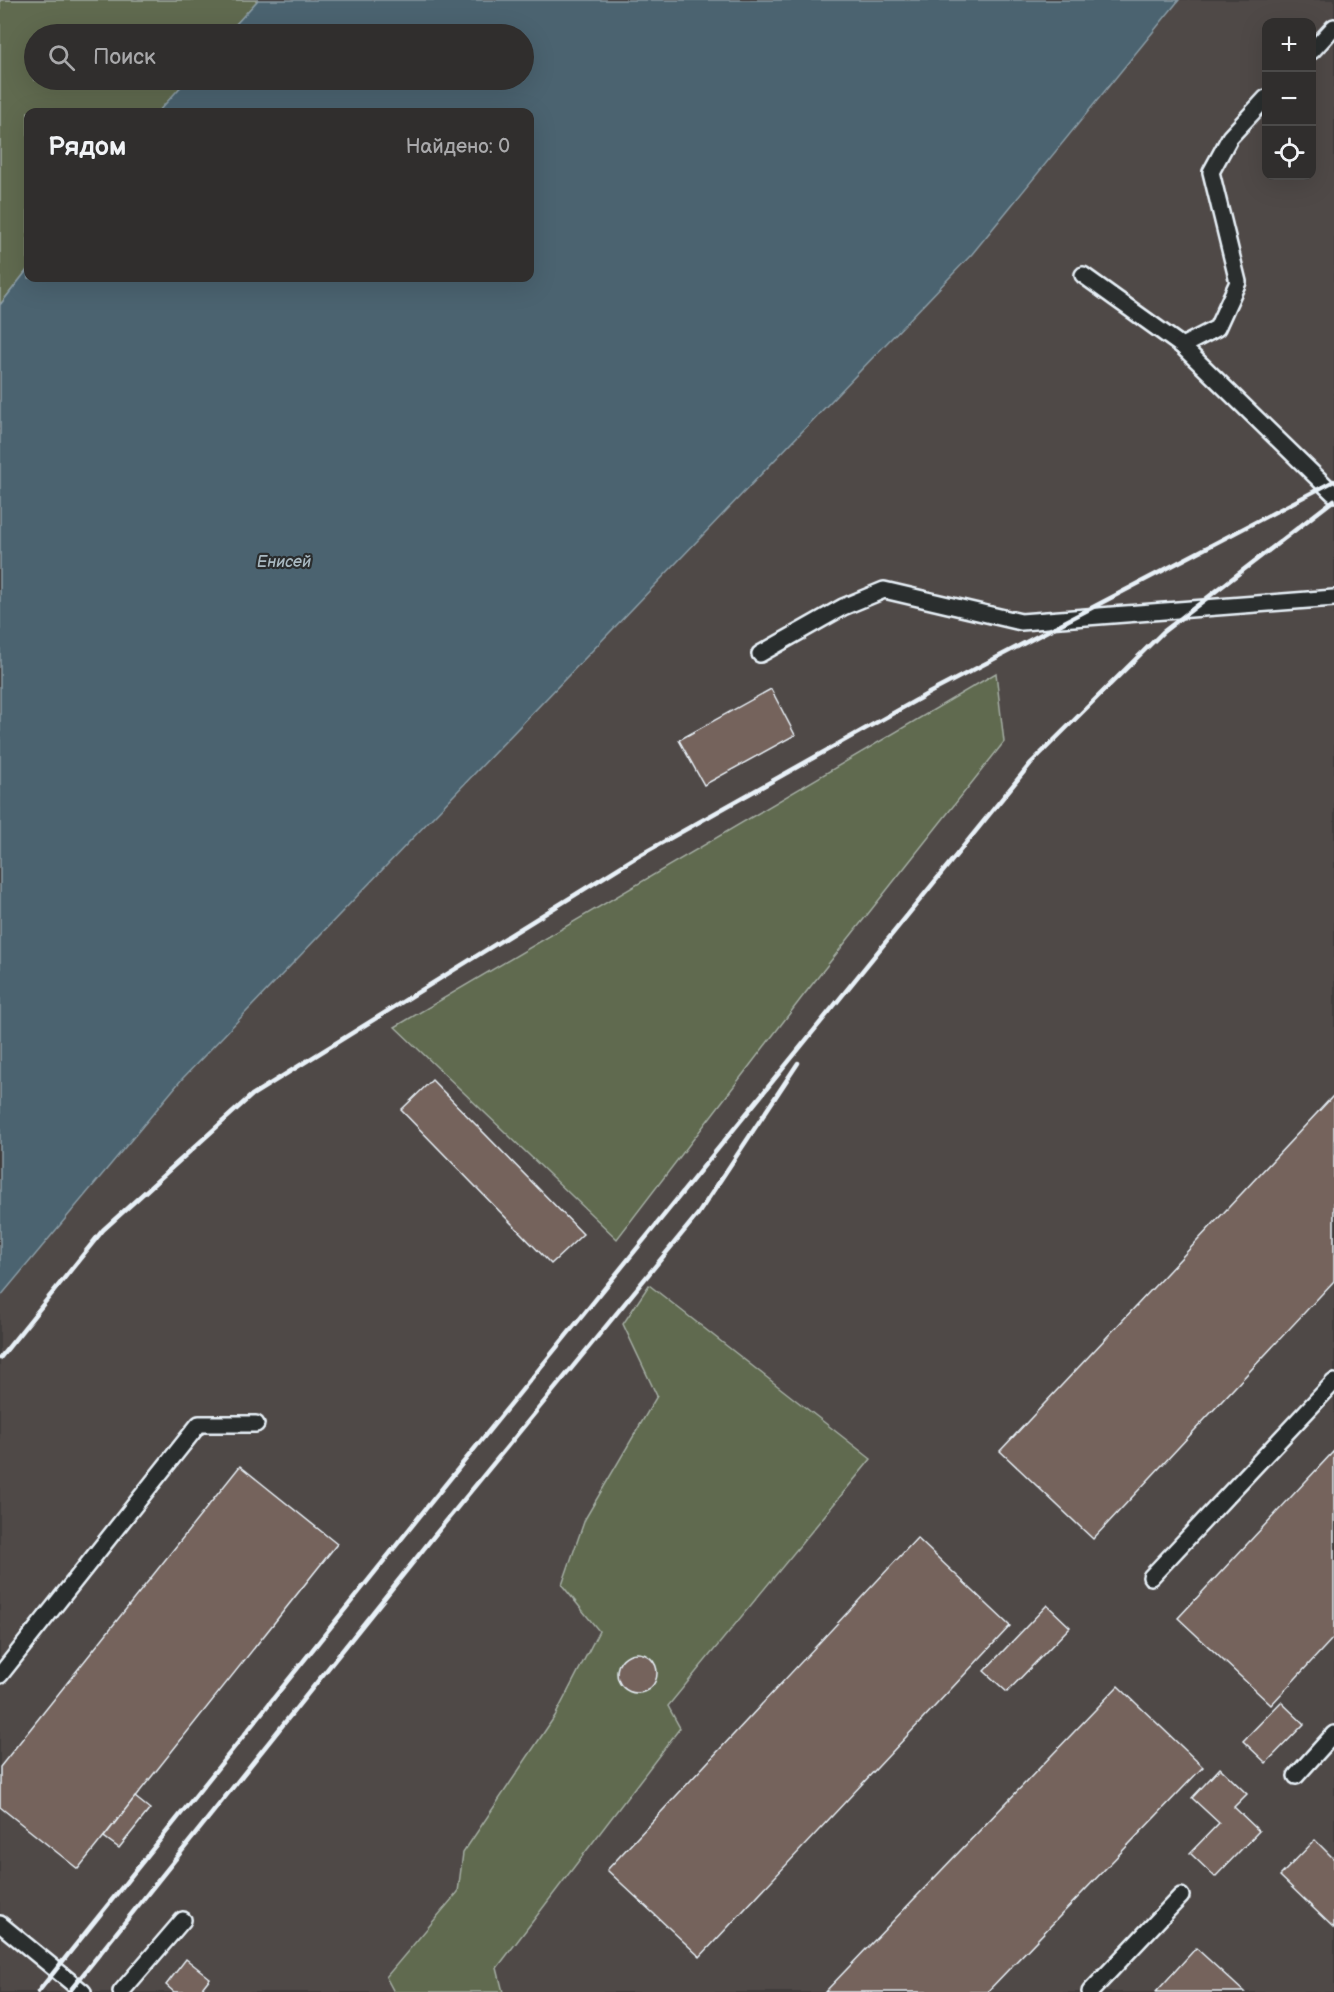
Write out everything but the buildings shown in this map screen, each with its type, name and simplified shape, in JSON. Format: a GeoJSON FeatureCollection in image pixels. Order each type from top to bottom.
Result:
{"type":"FeatureCollection","features":[{"type":"Feature","properties":{"kind":"lane"},"geometry":{"type":"LineString","coordinates":[[1316,46],[1334,27]]}},
{"type":"Feature","properties":{"kind":"lane"},"geometry":{"type":"LineString","coordinates":[[1182,346],[1217,328],[1238,282],[1211,172],[1230,137],[1262,102]]}},
{"type":"Feature","properties":{"kind":"lane"},"geometry":{"type":"LineString","coordinates":[[1083,275],[1182,346],[1334,494]]}},
{"type":"Feature","properties":{"kind":"lane"},"geometry":{"type":"LineString","coordinates":[[760,654],[843,607],[884,590],[1021,622],[1334,598]]}},
{"type":"Feature","properties":{"kind":"lane"},"geometry":{"type":"LineString","coordinates":[[1151,1577],[1334,1382]]}},
{"type":"Feature","properties":{"kind":"lane"},"geometry":{"type":"LineString","coordinates":[[0,1675],[199,1424],[256,1424]]}},
{"type":"Feature","properties":{"kind":"lane"},"geometry":{"type":"LineString","coordinates":[[1296,1776],[1334,1734]]}},
{"type":"Feature","properties":{"kind":"lane"},"geometry":{"type":"LineString","coordinates":[[1090,1992],[1181,1896]]}},
{"type":"Feature","properties":{"kind":"lane"},"geometry":{"type":"LineString","coordinates":[[121,1992],[183,1920]]}},
{"type":"Feature","properties":{"kind":"lane"},"geometry":{"type":"LineString","coordinates":[[0,1924],[82,1992]]}},
{"type":"Feature","properties":{"kind":"shaded area"},"geometry":{"type":"Polygon","coordinates":[[[1179,0],[1334,0],[1334,1992],[0,1992],[0,1297],[182,1079],[972,254],[1179,0]]]}},
{"type":"Feature","properties":{"kind":"green space"},"geometry":{"type":"Polygon","coordinates":[[[0,0],[258,0],[236,24],[24,24],[24,90],[178,90],[162,108],[24,108],[24,274],[0,305],[0,0]]]}},
{"type":"Feature","properties":{"kind":"green space"},"geometry":{"type":"Polygon","coordinates":[[[996,673],[1004,742],[803,996],[617,1239],[395,1027],[996,673]]]}},
{"type":"Feature","properties":{"kind":"green space"},"geometry":{"type":"Polygon","coordinates":[[[649,1285],[871,1459],[668,1706],[680,1728],[497,1968],[503,1992],[394,1992],[386,1977],[458,1892],[463,1853],[555,1716],[599,1631],[562,1585],[585,1519],[657,1396],[623,1324],[649,1285]]]}},
{"type":"Feature","properties":{"kind":"water","name":"Енисей"},"geometry":{"type":"Polygon","coordinates":[[[258,0],[1179,0],[972,254],[182,1079],[0,1297],[0,305],[24,274],[24,282],[534,282],[534,108],[162,108],[178,90],[534,90],[534,24],[236,24],[258,0]]]}},
{"type":"Feature","properties":{"kind":"railway"},"geometry":{"type":"LineString","coordinates":[[0,1358],[103,1230],[252,1095],[633,859],[929,693],[1334,481]]}},
{"type":"Feature","properties":{"kind":"railway"},"geometry":{"type":"LineString","coordinates":[[38,1992],[419,1517],[1031,763],[1163,632],[1334,500]]}},
{"type":"Feature","properties":{"kind":"railway"},"geometry":{"type":"LineString","coordinates":[[69,1992],[434,1536],[698,1214],[798,1063]]}}]}
